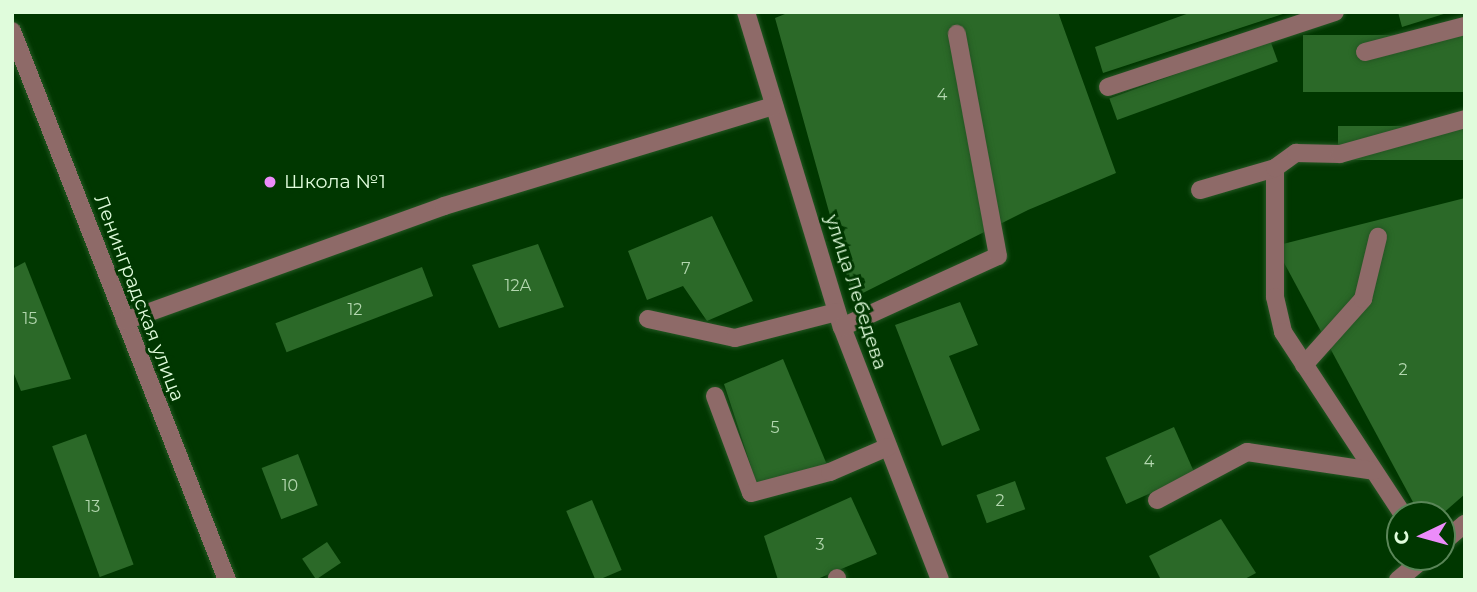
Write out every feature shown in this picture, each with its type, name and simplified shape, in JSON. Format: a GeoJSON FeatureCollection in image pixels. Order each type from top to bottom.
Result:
{"type":"FeatureCollection","features":[{"type":"Feature","properties":{"kind":"street","name":"улица Лебедева"},"geometry":{"type":"LineString","coordinates":[[746,12],[840,320],[940,580]]}},
{"type":"Feature","properties":{"kind":"street"},"geometry":{"type":"LineString","coordinates":[[1108,87],[1335,12]]}},
{"type":"Feature","properties":{"kind":"street"},"geometry":{"type":"LineString","coordinates":[[1365,52],[1465,26]]}},
{"type":"Feature","properties":{"kind":"street","name":"Ленинградская улица"},"geometry":{"type":"LineString","coordinates":[[12,32],[227,580]]}},
{"type":"Feature","properties":{"kind":"street"},"geometry":{"type":"LineString","coordinates":[[648,319],[735,338],[840,320],[998,256],[957,34]]}},
{"type":"Feature","properties":{"kind":"street"},"geometry":{"type":"LineString","coordinates":[[125,320],[444,206],[774,106]]}},
{"type":"Feature","properties":{"kind":"street"},"geometry":{"type":"LineString","coordinates":[[1200,190],[1275,168],[1296,153],[1340,154],[1465,119]]}},
{"type":"Feature","properties":{"kind":"street"},"geometry":{"type":"LineString","coordinates":[[1275,168],[1275,297],[1283,332],[1394,501]]}},
{"type":"Feature","properties":{"kind":"street"},"geometry":{"type":"LineString","coordinates":[[1304,365],[1363,299],[1378,237]]}},
{"type":"Feature","properties":{"kind":"street"},"geometry":{"type":"LineString","coordinates":[[715,396],[751,493],[830,472],[888,447]]}},
{"type":"Feature","properties":{"kind":"street"},"geometry":{"type":"LineString","coordinates":[[1157,500],[1247,452],[1374,471]]}},
{"type":"Feature","properties":{"kind":"building"},"geometry":{"type":"Polygon","coordinates":[[[790,12],[1058,12],[1116,173],[1028,210],[853,298],[775,18],[790,12]]]}},
{"type":"Feature","properties":{"kind":"building"},"geometry":{"type":"Polygon","coordinates":[[[1192,12],[1286,13],[1103,73],[1095,47],[1192,12]]]}},
{"type":"Feature","properties":{"kind":"building"},"geometry":{"type":"Polygon","coordinates":[[[1398,12],[1447,12],[1447,13],[1402,27],[1398,12]]]}},
{"type":"Feature","properties":{"kind":"building"},"geometry":{"type":"Polygon","coordinates":[[[1303,35],[1465,35],[1465,92],[1303,92],[1303,35]]]}},
{"type":"Feature","properties":{"kind":"building"},"geometry":{"type":"Polygon","coordinates":[[[1270,40],[1278,62],[1117,120],[1109,98],[1270,40]]]}},
{"type":"Feature","properties":{"kind":"building"},"geometry":{"type":"Polygon","coordinates":[[[1338,126],[1465,126],[1465,160],[1338,160],[1338,126]]]}},
{"type":"Feature","properties":{"kind":"building"},"geometry":{"type":"Polygon","coordinates":[[[1465,198],[1465,494],[1456,502],[1412,501],[1275,246],[1465,198]]]}},
{"type":"Feature","properties":{"kind":"building"},"geometry":{"type":"Polygon","coordinates":[[[712,216],[753,301],[707,321],[683,286],[647,300],[628,251],[712,216]]]}},
{"type":"Feature","properties":{"kind":"building"},"geometry":{"type":"Polygon","coordinates":[[[538,244],[564,307],[499,328],[472,265],[538,244]]]}},
{"type":"Feature","properties":{"kind":"building"},"geometry":{"type":"Polygon","coordinates":[[[25,262],[71,379],[21,391],[12,369],[12,269],[25,262]]]}},
{"type":"Feature","properties":{"kind":"building"},"geometry":{"type":"Polygon","coordinates":[[[422,267],[433,296],[287,352],[275,323],[422,267]]]}},
{"type":"Feature","properties":{"kind":"building"},"geometry":{"type":"Polygon","coordinates":[[[960,302],[978,345],[949,356],[980,430],[942,446],[895,325],[960,302]]]}},
{"type":"Feature","properties":{"kind":"building"},"geometry":{"type":"Polygon","coordinates":[[[783,359],[830,472],[759,491],[724,384],[783,359]]]}},
{"type":"Feature","properties":{"kind":"building"},"geometry":{"type":"Polygon","coordinates":[[[1174,427],[1195,474],[1126,504],[1105,458],[1174,427]]]}},
{"type":"Feature","properties":{"kind":"building"},"geometry":{"type":"Polygon","coordinates":[[[86,434],[134,565],[100,577],[52,446],[86,434]]]}},
{"type":"Feature","properties":{"kind":"building"},"geometry":{"type":"Polygon","coordinates":[[[298,454],[318,505],[281,519],[262,468],[298,454]]]}},
{"type":"Feature","properties":{"kind":"building"},"geometry":{"type":"Polygon","coordinates":[[[1015,481],[1025,509],[987,523],[976,495],[1015,481]]]}},
{"type":"Feature","properties":{"kind":"building"},"geometry":{"type":"Polygon","coordinates":[[[851,497],[877,554],[815,580],[778,580],[764,536],[851,497]]]}},
{"type":"Feature","properties":{"kind":"building"},"geometry":{"type":"Polygon","coordinates":[[[592,500],[622,570],[596,580],[566,511],[592,500]]]}},
{"type":"Feature","properties":{"kind":"building"},"geometry":{"type":"Polygon","coordinates":[[[1221,519],[1256,573],[1243,580],[1161,580],[1149,556],[1221,519]]]}},
{"type":"Feature","properties":{"kind":"building"},"geometry":{"type":"Polygon","coordinates":[[[327,542],[341,563],[316,580],[302,559],[327,542]]]}},
{"type":"Feature","properties":{"kind":"place","name":"Школа №1"},"geometry":{"type":"Point","coordinates":[270,182]}}]}
